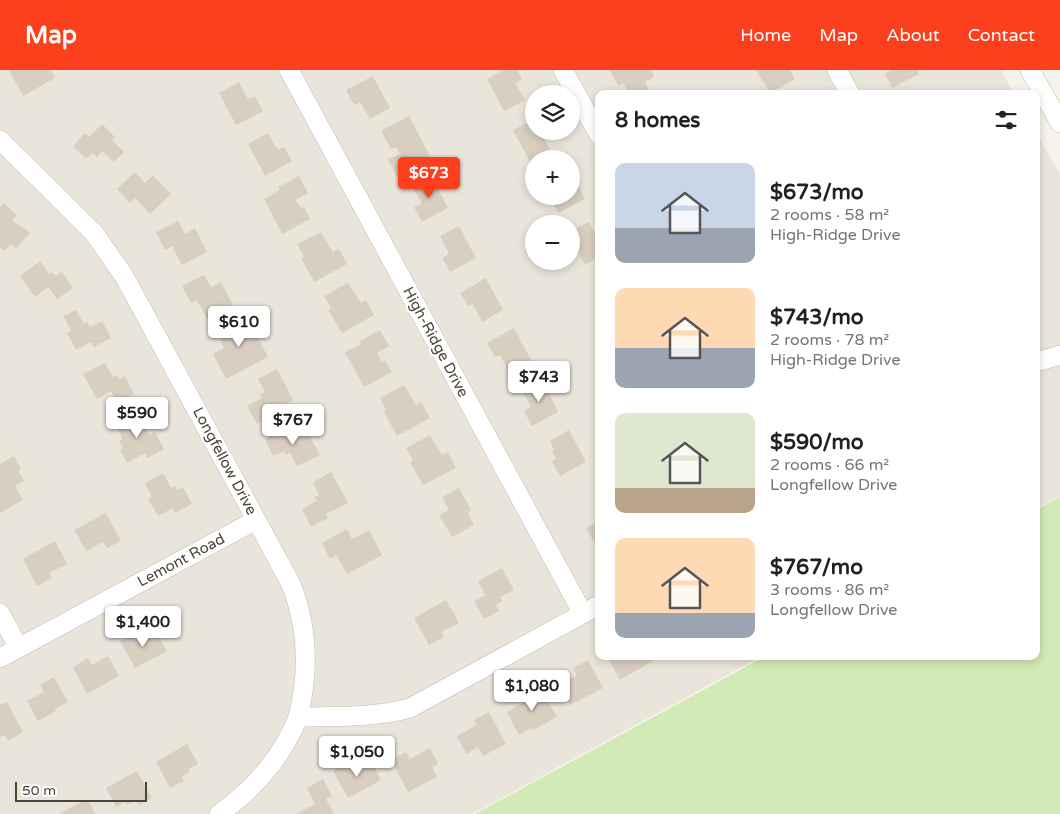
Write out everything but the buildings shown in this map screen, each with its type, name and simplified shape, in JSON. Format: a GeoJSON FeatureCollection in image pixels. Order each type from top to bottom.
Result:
{"type":"FeatureCollection","features":[{"type":"Feature","properties":{"kind":"street","name":"High-Ridge Drive"},"geometry":{"type":"LineString","coordinates":[[289,70],[591,610]]}},
{"type":"Feature","properties":{"kind":"street"},"geometry":{"type":"LineString","coordinates":[[563,70],[595,128]]}},
{"type":"Feature","properties":{"kind":"street"},"geometry":{"type":"LineString","coordinates":[[838,70],[848,90]]}},
{"type":"Feature","properties":{"kind":"street"},"geometry":{"type":"LineString","coordinates":[[1030,70],[1060,123]]}},
{"type":"Feature","properties":{"kind":"street","name":"Longfellow Drive"},"geometry":{"type":"LineString","coordinates":[[0,140],[94,233],[124,276],[291,584],[300,614],[306,666],[304,694],[298,717],[281,751],[258,781],[219,814]]}},
{"type":"Feature","properties":{"kind":"street"},"geometry":{"type":"LineString","coordinates":[[1040,361],[1060,355]]}},
{"type":"Feature","properties":{"kind":"street","name":"Lemont Road"},"geometry":{"type":"LineString","coordinates":[[0,658],[256,520]]}},
{"type":"Feature","properties":{"kind":"street"},"geometry":{"type":"LineString","coordinates":[[298,717],[369,716],[410,708],[591,610]]}},
{"type":"Feature","properties":{"kind":"street"},"geometry":{"type":"LineString","coordinates":[[0,613],[19,648]]}},
{"type":"Feature","properties":{"kind":"shaded area"},"geometry":{"type":"Polygon","coordinates":[[[0,70],[1001,70],[1012,90],[595,90],[595,660],[755,660],[472,814],[0,814],[0,70]]]}},
{"type":"Feature","properties":{"kind":"shaded area"},"geometry":{"type":"Polygon","coordinates":[[[1040,139],[1060,174],[1060,496],[1040,507],[1040,139]]]}},
{"type":"Feature","properties":{"kind":"green space"},"geometry":{"type":"Polygon","coordinates":[[[1060,497],[1060,814],[475,814],[759,660],[1040,660],[1040,508],[1060,497]]]}}]}
